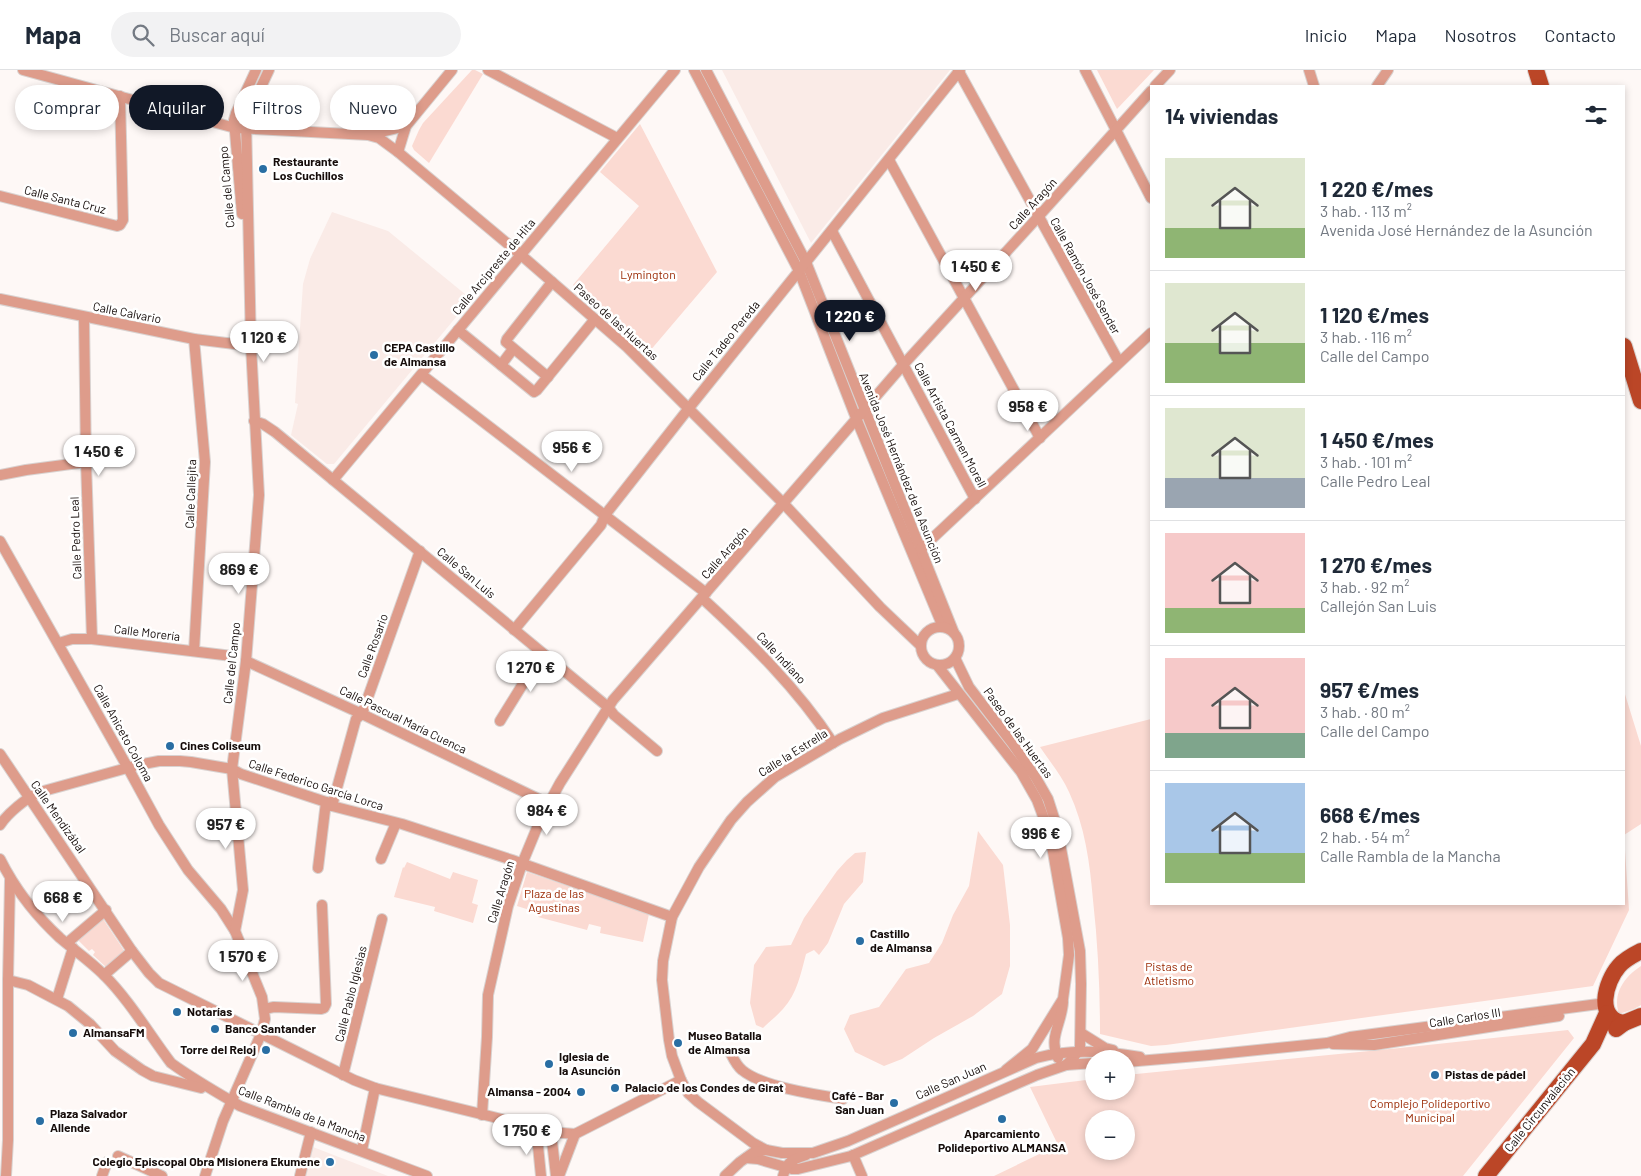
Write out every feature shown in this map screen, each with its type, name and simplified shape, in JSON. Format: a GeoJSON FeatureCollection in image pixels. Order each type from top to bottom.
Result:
{"type":"FeatureCollection","features":[{"type":"Feature","properties":{"kind":"main road"},"geometry":{"type":"LineString","coordinates":[[1536,70],[1541,85]]}},
{"type":"Feature","properties":{"kind":"main road"},"geometry":{"type":"LineString","coordinates":[[1625,349],[1641,401]]}},
{"type":"Feature","properties":{"kind":"main road"},"geometry":{"type":"LineString","coordinates":[[1593,1044],[1606,1008],[1608,986],[1618,968],[1628,958],[1641,950]]}},
{"type":"Feature","properties":{"kind":"main road"},"geometry":{"type":"LineString","coordinates":[[1606,1008],[1614,1021],[1624,1023]]}},
{"type":"Feature","properties":{"kind":"main road"},"geometry":{"type":"LineString","coordinates":[[1593,1044],[1624,1023],[1641,1016]]}},
{"type":"Feature","properties":{"kind":"main road","name":"Calle Circunvalación"},"geometry":{"type":"LineString","coordinates":[[1486,1176],[1593,1044]]}},
{"type":"Feature","properties":{"kind":"street","name":"Paseo de las Huertas"},"geometry":{"type":"LineString","coordinates":[[23,70],[234,128]]}},
{"type":"Feature","properties":{"kind":"street","name":"Calle del Campo"},"geometry":{"type":"LineString","coordinates":[[249,85],[256,70]]}},
{"type":"Feature","properties":{"kind":"street","name":"Calle del Campo"},"geometry":{"type":"LineString","coordinates":[[262,85],[269,70]]}},
{"type":"Feature","properties":{"kind":"street"},"geometry":{"type":"LineString","coordinates":[[416,114],[452,70]]}},
{"type":"Feature","properties":{"kind":"street"},"geometry":{"type":"LineString","coordinates":[[488,70],[618,138]]}},
{"type":"Feature","properties":{"kind":"street","name":"Calle Arcipreste de Hita"},"geometry":{"type":"LineString","coordinates":[[333,480],[675,70]]}},
{"type":"Feature","properties":{"kind":"street","name":"Avenida José Hernández de la Asunción"},"geometry":{"type":"LineString","coordinates":[[694,70],[799,271],[856,418],[943,627]]}},
{"type":"Feature","properties":{"kind":"street","name":"Avenida José Hernández de la Asunción"},"geometry":{"type":"LineString","coordinates":[[706,70],[806,262],[954,633]]}},
{"type":"Feature","properties":{"kind":"street","name":"Calle Tadeo Pereda"},"geometry":{"type":"LineString","coordinates":[[514,630],[601,524],[689,408],[959,70]]}},
{"type":"Feature","properties":{"kind":"street","name":"Calle Ramón José Sender"},"geometry":{"type":"LineString","coordinates":[[959,70],[1119,362]]}},
{"type":"Feature","properties":{"kind":"street"},"geometry":{"type":"LineString","coordinates":[[1085,70],[1150,196]]}},
{"type":"Feature","properties":{"kind":"street"},"geometry":{"type":"LineString","coordinates":[[1156,85],[1170,70]]}},
{"type":"Feature","properties":{"kind":"street"},"geometry":{"type":"LineString","coordinates":[[1309,70],[1314,85]]}},
{"type":"Feature","properties":{"kind":"street"},"geometry":{"type":"LineString","coordinates":[[1378,85],[1388,70]]}},
{"type":"Feature","properties":{"kind":"street","name":"Calle Aragón"},"geometry":{"type":"LineString","coordinates":[[482,1115],[488,995],[508,909],[523,860],[560,783],[608,707],[856,418],[1150,92]]}},
{"type":"Feature","properties":{"kind":"street","name":"Calle Santa Cruz"},"geometry":{"type":"LineString","coordinates":[[0,196],[117,226],[122,223],[120,96]]}},
{"type":"Feature","properties":{"kind":"street","name":"Calle del Campo"},"geometry":{"type":"LineString","coordinates":[[234,130],[250,307]]}},
{"type":"Feature","properties":{"kind":"street","name":"Calle del Campo"},"geometry":{"type":"LineString","coordinates":[[236,931],[243,890],[232,769],[246,661],[259,495],[251,346],[246,130]]}},
{"type":"Feature","properties":{"kind":"street","name":"Paseo de las Huertas"},"geometry":{"type":"LineString","coordinates":[[281,130],[368,135],[379,138],[398,152],[521,254],[627,347],[784,504],[880,607],[921,646]]}},
{"type":"Feature","properties":{"kind":"street"},"geometry":{"type":"LineString","coordinates":[[368,135],[389,130]]}},
{"type":"Feature","properties":{"kind":"street"},"geometry":{"type":"LineString","coordinates":[[398,152],[405,130]]}},
{"type":"Feature","properties":{"kind":"street"},"geometry":{"type":"LineString","coordinates":[[888,160],[1040,438]]}},
{"type":"Feature","properties":{"kind":"street","name":"Calle Artista Carmen Morell"},"geometry":{"type":"LineString","coordinates":[[832,231],[975,499]]}},
{"type":"Feature","properties":{"kind":"street"},"geometry":{"type":"LineString","coordinates":[[548,377],[507,344],[506,339],[552,282]]}},
{"type":"Feature","properties":{"kind":"street","name":"Calle Calvario"},"geometry":{"type":"LineString","coordinates":[[0,299],[194,339],[251,346]]}},
{"type":"Feature","properties":{"kind":"street","name":"Calle Pedro Leal"},"geometry":{"type":"LineString","coordinates":[[84,317],[86,462],[92,638]]}},
{"type":"Feature","properties":{"kind":"street"},"geometry":{"type":"LineString","coordinates":[[458,330],[534,392],[595,319]]}},
{"type":"Feature","properties":{"kind":"street"},"geometry":{"type":"LineString","coordinates":[[920,549],[1150,334]]}},
{"type":"Feature","properties":{"kind":"street","name":"Calle Callejita"},"geometry":{"type":"LineString","coordinates":[[194,339],[205,462],[194,651]]}},
{"type":"Feature","properties":{"kind":"street"},"geometry":{"type":"LineString","coordinates":[[501,365],[513,349]]}},
{"type":"Feature","properties":{"kind":"street","name":"Calle Indiano"},"geometry":{"type":"LineString","coordinates":[[422,375],[606,515],[704,596],[778,672],[815,716],[833,743]]}},
{"type":"Feature","properties":{"kind":"street","name":"Calle San Luis"},"geometry":{"type":"LineString","coordinates":[[254,421],[263,424],[275,432],[608,707],[614,715],[657,751]]}},
{"type":"Feature","properties":{"kind":"street"},"geometry":{"type":"LineString","coordinates":[[0,475],[86,462]]}},
{"type":"Feature","properties":{"kind":"street","name":"Calle Aniceto Coloma"},"geometry":{"type":"LineString","coordinates":[[0,540],[159,825],[188,870],[236,931],[262,998],[264,1009]]}},
{"type":"Feature","properties":{"kind":"street","name":"Calle Rosario"},"geometry":{"type":"LineString","coordinates":[[318,868],[329,804],[356,719],[362,714],[420,551]]}},
{"type":"Feature","properties":{"kind":"street"},"geometry":{"type":"LineString","coordinates":[[943,627],[954,633],[958,639],[959,646],[955,658],[950,663],[944,665],[930,663],[922,653],[921,646],[922,640],[930,630],[943,627]]}},
{"type":"Feature","properties":{"kind":"street","name":"Calle Morería"},"geometry":{"type":"LineString","coordinates":[[59,643],[72,639],[92,638],[232,656]]}},
{"type":"Feature","properties":{"kind":"street"},"geometry":{"type":"LineString","coordinates":[[500,721],[542,653]]}},
{"type":"Feature","properties":{"kind":"street","name":"Paseo de las Huertas"},"geometry":{"type":"LineString","coordinates":[[955,658],[969,687],[1036,778],[1048,799],[1057,827],[1080,951],[1081,1032],[1079,1051]]}},
{"type":"Feature","properties":{"kind":"street","name":"Calle Pascual María Cuenca"},"geometry":{"type":"LineString","coordinates":[[246,661],[362,714],[549,804]]}},
{"type":"Feature","properties":{"kind":"street","name":"Paseo de las Huertas"},"geometry":{"type":"LineString","coordinates":[[937,665],[1021,772],[1032,790],[1046,821],[1068,938],[1069,955],[1061,1016],[1053,1040],[1061,1053]]}},
{"type":"Feature","properties":{"kind":"street","name":"Calle la Estrella"},"geometry":{"type":"LineString","coordinates":[[681,1080],[672,1056],[662,980],[666,942],[672,918],[699,867],[735,814],[775,777],[833,743],[883,718],[958,694]]}},
{"type":"Feature","properties":{"kind":"street","name":"Calle Mendizábal"},"geometry":{"type":"LineString","coordinates":[[0,754],[132,951],[149,973],[159,982],[276,1042],[375,1088],[523,1124],[530,1128],[576,1134]]}},
{"type":"Feature","properties":{"kind":"street","name":"Calle Federico García Lorca"},"geometry":{"type":"LineString","coordinates":[[0,826],[8,816],[29,798],[40,792],[159,761],[180,761],[232,769],[241,774],[329,804],[523,860],[590,889],[672,918]]}},
{"type":"Feature","properties":{"kind":"street"},"geometry":{"type":"LineString","coordinates":[[381,859],[396,823]]}},
{"type":"Feature","properties":{"kind":"street","name":"Calle Rambla de la Mancha"},"geometry":{"type":"LineString","coordinates":[[0,859],[10,880],[34,911],[70,946],[104,975],[124,998],[171,1063],[211,1090],[240,1106],[362,1150],[427,1176]]}},
{"type":"Feature","properties":{"kind":"street"},"geometry":{"type":"LineString","coordinates":[[4,1174],[8,1140],[10,880]]}},
{"type":"Feature","properties":{"kind":"street"},"geometry":{"type":"LineString","coordinates":[[205,1176],[223,1121],[261,1034],[265,1019],[264,1009],[274,1007],[321,1009],[326,1004],[322,905]]}},
{"type":"Feature","properties":{"kind":"street"},"geometry":{"type":"LineString","coordinates":[[57,999],[70,946],[106,910]]}},
{"type":"Feature","properties":{"kind":"street","name":"Calle Pablo Iglesias"},"geometry":{"type":"LineString","coordinates":[[344,1075],[382,919]]}},
{"type":"Feature","properties":{"kind":"street"},"geometry":{"type":"LineString","coordinates":[[104,975],[132,951]]}},
{"type":"Feature","properties":{"kind":"street"},"geometry":{"type":"LineString","coordinates":[[8,980],[28,985],[57,999],[79,1014],[115,1052],[153,1076],[211,1090]]}},
{"type":"Feature","properties":{"kind":"street","name":"Paseo de las Huertas"},"geometry":{"type":"LineString","coordinates":[[1006,1070],[1032,1049],[1063,999]]}},
{"type":"Feature","properties":{"kind":"street","name":"Calle Carlos III"},"geometry":{"type":"LineString","coordinates":[[1135,1058],[1159,1060],[1327,1043],[1350,1037],[1606,1008]]}},
{"type":"Feature","properties":{"kind":"street"},"geometry":{"type":"LineString","coordinates":[[1081,1032],[1109,1050]]}},
{"type":"Feature","properties":{"kind":"street"},"geometry":{"type":"LineString","coordinates":[[1066,1065],[1079,1051]]}},
{"type":"Feature","properties":{"kind":"street","name":"Calle Carlos III"},"geometry":{"type":"LineString","coordinates":[[1061,1053],[1085,1052]]}},
{"type":"Feature","properties":{"kind":"street"},"geometry":{"type":"LineString","coordinates":[[1061,1053],[1060,1060],[1066,1065]]}},
{"type":"Feature","properties":{"kind":"street","name":"Calle San Juan"},"geometry":{"type":"LineString","coordinates":[[784,1171],[792,1160],[847,1141],[1036,1058],[1061,1053]]}},
{"type":"Feature","properties":{"kind":"street"},"geometry":{"type":"LineString","coordinates":[[731,1054],[741,1069],[754,1077],[812,1094],[843,1098]]}},
{"type":"Feature","properties":{"kind":"street"},"geometry":{"type":"LineString","coordinates":[[746,1158],[758,1159],[784,1171],[805,1168],[851,1156],[1037,1075],[1066,1065],[1085,1064]]}},
{"type":"Feature","properties":{"kind":"street"},"geometry":{"type":"LineString","coordinates":[[557,1176],[576,1134],[681,1080]]}},
{"type":"Feature","properties":{"kind":"street","name":"Calle San Juan"},"geometry":{"type":"LineString","coordinates":[[681,1080],[688,1093],[698,1102],[766,1150]]}},
{"type":"Feature","properties":{"kind":"street"},"geometry":{"type":"LineString","coordinates":[[362,1150],[375,1088]]}},
{"type":"Feature","properties":{"kind":"street"},"geometry":{"type":"LineString","coordinates":[[530,1128],[537,1136],[541,1176]]}},
{"type":"Feature","properties":{"kind":"street"},"geometry":{"type":"LineString","coordinates":[[300,1176],[311,1132]]}},
{"type":"Feature","properties":{"kind":"street"},"geometry":{"type":"LineString","coordinates":[[551,1132],[557,1176]]}},
{"type":"Feature","properties":{"kind":"street"},"geometry":{"type":"LineString","coordinates":[[847,1141],[842,1146],[842,1151],[845,1155],[851,1156]]}},
{"type":"Feature","properties":{"kind":"street","name":"Calle San Juan"},"geometry":{"type":"LineString","coordinates":[[725,1176],[754,1152],[766,1150],[782,1153],[813,1153]]}},
{"type":"Feature","properties":{"kind":"street"},"geometry":{"type":"LineString","coordinates":[[118,1156],[162,1176]]}},
{"type":"Feature","properties":{"kind":"street"},"geometry":{"type":"LineString","coordinates":[[851,1156],[862,1176]]}},
{"type":"Feature","properties":{"kind":"street"},"geometry":{"type":"LineString","coordinates":[[102,1176],[107,1162]]}},
{"type":"Feature","properties":{"kind":"shaded area"},"geometry":{"type":"Polygon","coordinates":[[[722,70],[950,70],[811,243],[722,70]]]}},
{"type":"Feature","properties":{"kind":"shaded area"},"geometry":{"type":"Polygon","coordinates":[[[332,212],[388,231],[471,299],[334,464],[327,464],[291,435],[298,404],[295,403],[303,284],[310,259],[332,212]]]}},
{"type":"Feature","properties":{"kind":"shaded area","name":"Colegio Episcopal Obra Misionera Ekumene"},"geometry":{"type":"Polygon","coordinates":[[[313,1147],[388,1176],[306,1176],[313,1147]]]}},
{"type":"Feature","properties":{"kind":"green space"},"geometry":{"type":"Polygon","coordinates":[[[472,70],[483,74],[429,163],[412,146],[419,130],[423,123],[472,70]]]}},
{"type":"Feature","properties":{"kind":"green space"},"geometry":{"type":"Polygon","coordinates":[[[1097,70],[1154,70],[1117,109],[1097,70]]]}},
{"type":"Feature","properties":{"kind":"green space","name":"Lymington"},"geometry":{"type":"Polygon","coordinates":[[[640,124],[717,272],[649,352],[573,285],[639,206],[600,172],[640,124]]]}},
{"type":"Feature","properties":{"kind":"green space"},"geometry":{"type":"Polygon","coordinates":[[[1625,694],[1641,746],[1641,824],[1625,834],[1625,694]]]}},
{"type":"Feature","properties":{"kind":"green space","name":"Pistas de Atletismo"},"geometry":{"type":"Polygon","coordinates":[[[1150,719],[1150,905],[1625,905],[1625,850],[1629,910],[1593,986],[1166,1045],[1151,1046],[1100,1034],[1096,934],[1086,845],[1075,805],[1069,792],[1040,747],[1150,719]]]}},
{"type":"Feature","properties":{"kind":"green space"},"geometry":{"type":"Polygon","coordinates":[[[978,831],[1003,865],[1010,925],[1010,966],[1002,994],[973,1016],[902,1059],[884,1066],[855,1052],[844,1029],[850,1015],[879,1007],[906,969],[929,963],[942,943],[953,915],[969,886],[978,831]]]}},
{"type":"Feature","properties":{"kind":"green space"},"geometry":{"type":"Polygon","coordinates":[[[866,852],[863,882],[844,904],[828,943],[819,955],[814,950],[806,954],[795,990],[783,1009],[763,1028],[756,1025],[750,1003],[754,965],[766,947],[791,945],[804,918],[837,871],[855,853],[866,852]]]}},
{"type":"Feature","properties":{"kind":"green space"},"geometry":{"type":"Polygon","coordinates":[[[407,862],[450,879],[453,872],[478,880],[472,903],[478,905],[473,923],[434,911],[435,907],[394,897],[403,867],[407,862]]]}},
{"type":"Feature","properties":{"kind":"green space","name":"Plaza de las Agustinas"},"geometry":{"type":"Polygon","coordinates":[[[527,872],[649,914],[643,942],[600,933],[601,927],[589,924],[587,930],[538,917],[539,913],[517,906],[527,872]]]}},
{"type":"Feature","properties":{"kind":"green space"},"geometry":{"type":"Polygon","coordinates":[[[103,919],[125,952],[106,967],[93,955],[95,952],[92,949],[89,951],[78,940],[103,919]]]}},
{"type":"Feature","properties":{"kind":"green space"},"geometry":{"type":"Polygon","coordinates":[[[1641,966],[1641,1005],[1619,1014],[1617,1007],[1618,993],[1629,975],[1641,966]]]}},
{"type":"Feature","properties":{"kind":"green space","name":"Complejo Polideportivo Municipal"},"geometry":{"type":"Polygon","coordinates":[[[1568,1030],[1574,1038],[1463,1176],[994,1176],[1058,1145],[1030,1087],[1085,1080],[1085,1100],[1135,1100],[1135,1074],[1568,1030]]]}},
{"type":"Feature","properties":{"kind":"place","name":"Restaurante Los Cuchillos"},"geometry":{"type":"Point","coordinates":[263,169]}},
{"type":"Feature","properties":{"kind":"place","name":"CEPA Castillo de Almansa"},"geometry":{"type":"Point","coordinates":[374,355]}},
{"type":"Feature","properties":{"kind":"place","name":"Cines Coliseum"},"geometry":{"type":"Point","coordinates":[170,746]}},
{"type":"Feature","properties":{"kind":"place","name":"Castillo de Almansa"},"geometry":{"type":"Point","coordinates":[860,941]}},
{"type":"Feature","properties":{"kind":"place","name":"Notarías"},"geometry":{"type":"Point","coordinates":[177,1012]}},
{"type":"Feature","properties":{"kind":"place","name":"Banco Santander"},"geometry":{"type":"Point","coordinates":[215,1029]}},
{"type":"Feature","properties":{"kind":"place","name":"AlmansaFM"},"geometry":{"type":"Point","coordinates":[73,1033]}},
{"type":"Feature","properties":{"kind":"place","name":"Museo Batalla de Almansa"},"geometry":{"type":"Point","coordinates":[678,1043]}},
{"type":"Feature","properties":{"kind":"place","name":"Torre del Reloj"},"geometry":{"type":"Point","coordinates":[266,1050]}},
{"type":"Feature","properties":{"kind":"place","name":"Iglesia de la Asunción"},"geometry":{"type":"Point","coordinates":[549,1064]}},
{"type":"Feature","properties":{"kind":"place","name":"Pistas de pádel"},"geometry":{"type":"Point","coordinates":[1435,1075]}},
{"type":"Feature","properties":{"kind":"place","name":"Palacio de los Condes de Girat"},"geometry":{"type":"Point","coordinates":[615,1088]}},
{"type":"Feature","properties":{"kind":"place","name":"Almansa - 2004"},"geometry":{"type":"Point","coordinates":[581,1092]}},
{"type":"Feature","properties":{"kind":"place","name":"Café - Bar San Juan"},"geometry":{"type":"Point","coordinates":[894,1103]}},
{"type":"Feature","properties":{"kind":"place","name":"Aparcamiento Polideportivo ALMANSA"},"geometry":{"type":"Point","coordinates":[1002,1119]}},
{"type":"Feature","properties":{"kind":"place","name":"Plaza Salvador Allende"},"geometry":{"type":"Point","coordinates":[40,1121]}},
{"type":"Feature","properties":{"kind":"place","name":"Colegio Episcopal Obra Misionera Ekumene"},"geometry":{"type":"Point","coordinates":[330,1162]}}]}
